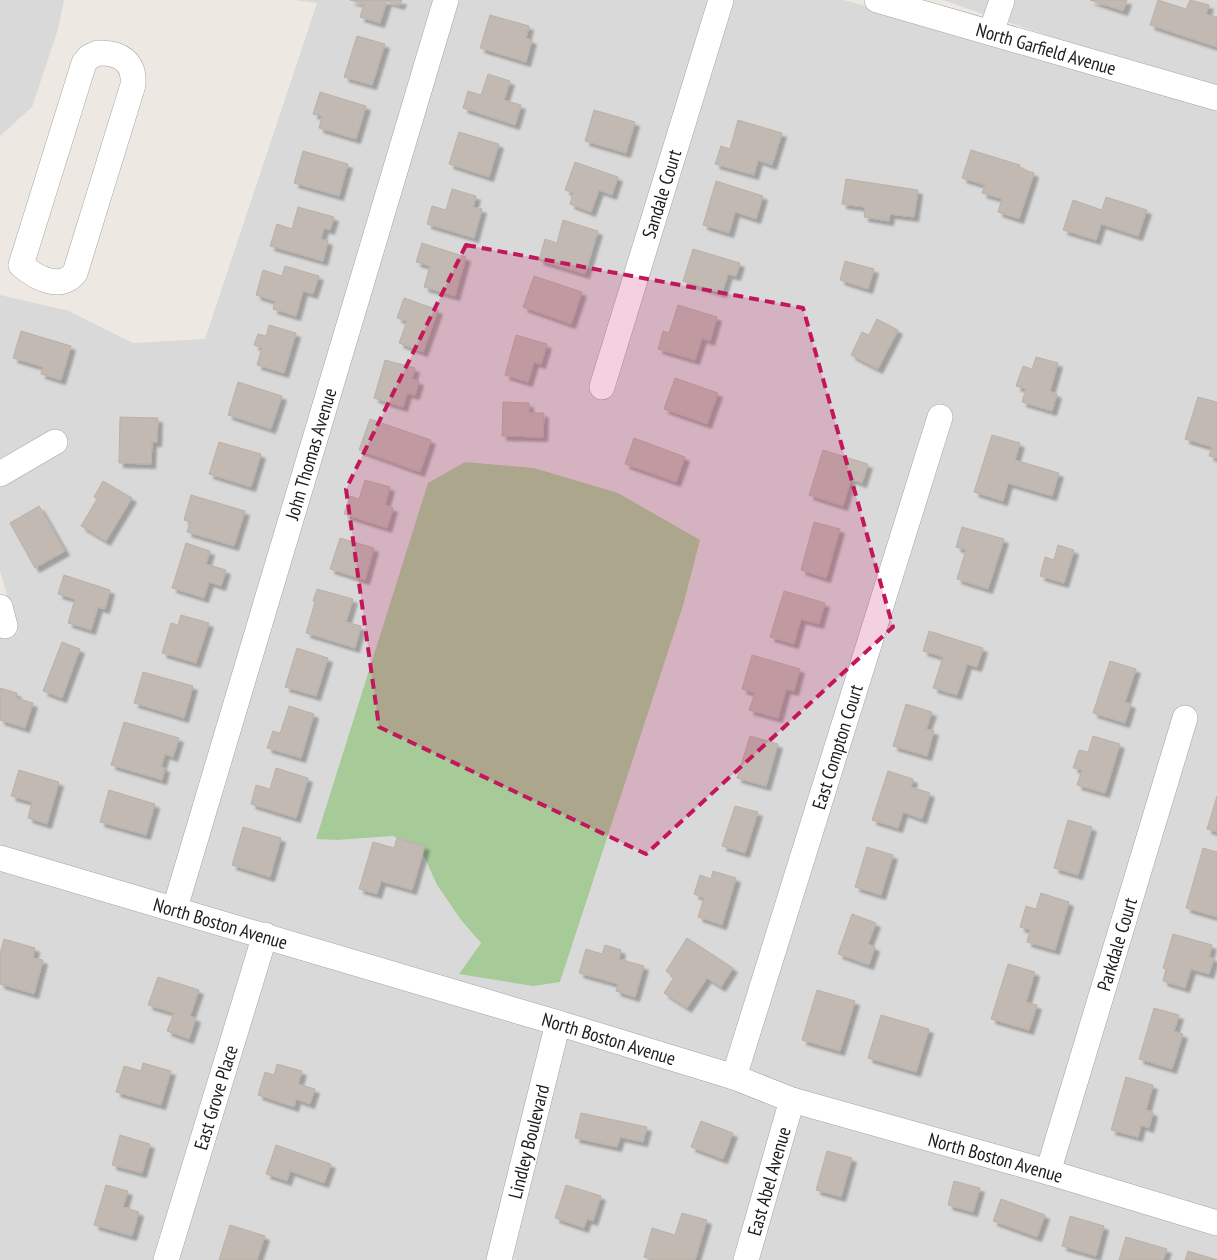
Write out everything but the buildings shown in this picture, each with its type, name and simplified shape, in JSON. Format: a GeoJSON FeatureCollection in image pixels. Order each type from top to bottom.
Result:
{"type":"FeatureCollection","features":[{"type":"Feature","properties":{"kind":"street","name":"John Thomas Avenue"},"geometry":{"type":"LineString","coordinates":[[175,908],[446,0]]}},
{"type":"Feature","properties":{"kind":"street","name":"Sandale Court"},"geometry":{"type":"LineString","coordinates":[[602,387],[721,0]]}},
{"type":"Feature","properties":{"kind":"street","name":"North Garfield Avenue"},"geometry":{"type":"LineString","coordinates":[[877,0],[1217,98]]}},
{"type":"Feature","properties":{"kind":"street"},"geometry":{"type":"LineString","coordinates":[[991,33],[1002,0]]}},
{"type":"Feature","properties":{"kind":"street"},"geometry":{"type":"LineString","coordinates":[[98,53],[118,56],[130,66],[134,77],[133,86],[75,273],[66,281],[58,283],[11,268],[84,63],[98,53]]}},
{"type":"Feature","properties":{"kind":"street","name":"East Compton Court"},"geometry":{"type":"LineString","coordinates":[[734,1077],[940,417]]}},
{"type":"Feature","properties":{"kind":"street"},"geometry":{"type":"LineString","coordinates":[[0,474],[55,442]]}},
{"type":"Feature","properties":{"kind":"street","name":"Parkdale Court"},"geometry":{"type":"LineString","coordinates":[[1048,1172],[1185,718]]}},
{"type":"Feature","properties":{"kind":"street","name":"North Boston Avenue"},"geometry":{"type":"LineString","coordinates":[[0,858],[175,908],[558,1023],[734,1077],[792,1100],[1217,1222]]}},
{"type":"Feature","properties":{"kind":"street","name":"East Grove Place"},"geometry":{"type":"LineString","coordinates":[[166,1260],[265,935]]}},
{"type":"Feature","properties":{"kind":"street","name":"Lindley Boulevard"},"geometry":{"type":"LineString","coordinates":[[499,1260],[558,1023]]}},
{"type":"Feature","properties":{"kind":"street","name":"East Abel Avenue"},"geometry":{"type":"LineString","coordinates":[[746,1260],[792,1100]]}},
{"type":"Feature","properties":{"kind":"highlighted area"},"geometry":{"type":"Polygon","coordinates":[[[466,245],[803,308],[893,627],[646,854],[379,727],[346,489],[466,245]]]}},
{"type":"Feature","properties":{"kind":"shaded area"},"geometry":{"type":"Polygon","coordinates":[[[0,0],[64,0],[58,29],[32,107],[0,136],[0,0]]]}},
{"type":"Feature","properties":{"kind":"shaded area"},"geometry":{"type":"Polygon","coordinates":[[[294,0],[435,0],[168,897],[0,848],[0,636],[18,633],[0,571],[0,486],[69,444],[57,429],[0,463],[0,295],[69,311],[133,343],[205,339],[317,3],[294,0]]]}},
{"type":"Feature","properties":{"kind":"shaded area"},"geometry":{"type":"Polygon","coordinates":[[[456,0],[710,0],[590,392],[609,398],[731,0],[844,0],[1217,108],[1217,1213],[1061,1166],[1198,712],[1178,706],[1041,1161],[795,1092],[746,1072],[952,412],[933,405],[727,1066],[188,903],[456,0]],[[700,540],[316,838],[338,840],[393,836],[422,852],[437,885],[461,920],[481,943],[459,974],[560,982],[683,606],[700,540]]]}},
{"type":"Feature","properties":{"kind":"shaded area"},"geometry":{"type":"Polygon","coordinates":[[[943,0],[991,0],[986,15],[943,0]]]}},
{"type":"Feature","properties":{"kind":"shaded area"},"geometry":{"type":"Polygon","coordinates":[[[1012,0],[1217,0],[1217,89],[1136,66],[1005,21],[1012,0]]]}},
{"type":"Feature","properties":{"kind":"shaded area"},"geometry":{"type":"Polygon","coordinates":[[[0,867],[253,941],[155,1260],[0,1260],[0,867]]]}},
{"type":"Feature","properties":{"kind":"shaded area"},"geometry":{"type":"Polygon","coordinates":[[[272,947],[546,1029],[488,1260],[177,1260],[272,947]]]}},
{"type":"Feature","properties":{"kind":"shaded area"},"geometry":{"type":"Polygon","coordinates":[[[566,1035],[780,1105],[735,1260],[517,1260],[510,1258],[566,1035]]]}},
{"type":"Feature","properties":{"kind":"shaded area"},"geometry":{"type":"Polygon","coordinates":[[[800,1112],[1217,1232],[1217,1260],[756,1260],[800,1112]]]}},
{"type":"Feature","properties":{"kind":"green space"},"geometry":{"type":"Polygon","coordinates":[[[465,462],[534,468],[618,493],[700,540],[683,606],[560,982],[533,986],[459,974],[481,943],[461,920],[437,885],[422,852],[393,836],[338,840],[316,839],[428,483],[465,462]]]}}]}
